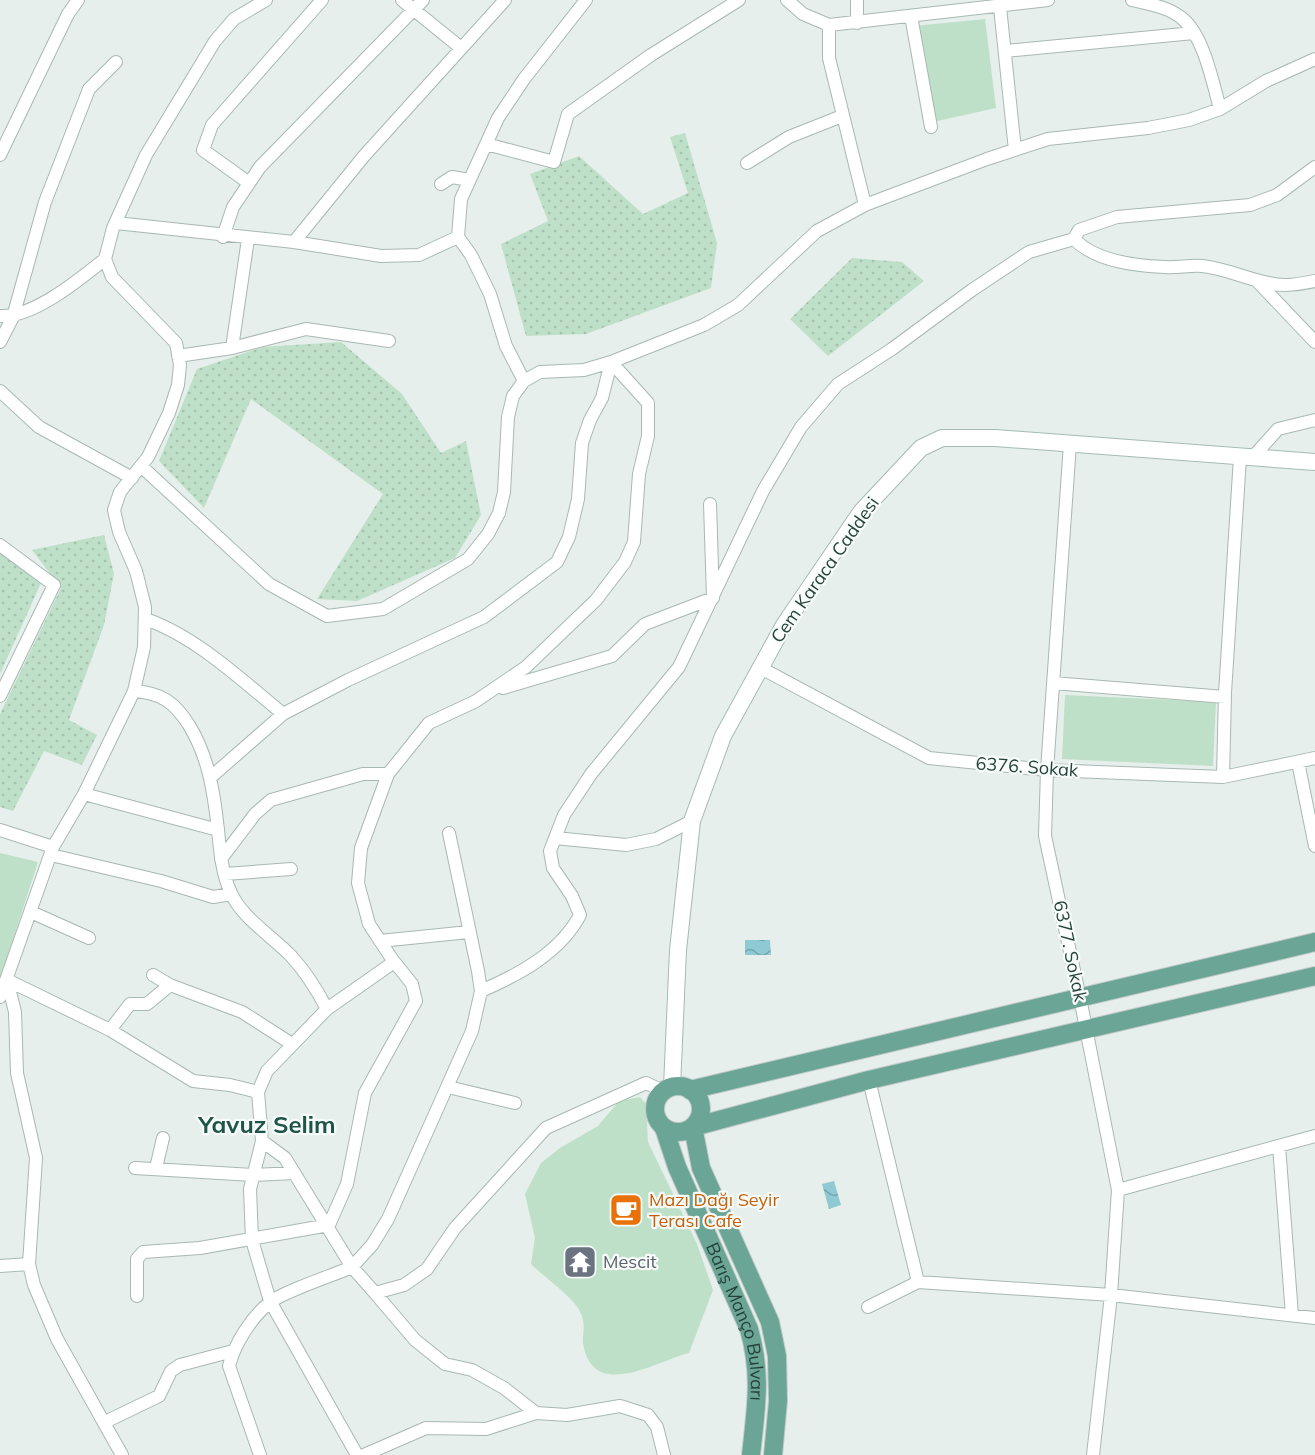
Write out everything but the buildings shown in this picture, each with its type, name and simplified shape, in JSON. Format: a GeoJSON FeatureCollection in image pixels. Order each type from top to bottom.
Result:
{"type":"FeatureCollection","features":[{"type":"Feature","properties":{"kind":"main road"},"geometry":{"type":"LineString","coordinates":[[1315,942],[1080,998],[675,1089],[657,1100],[655,1110],[657,1120],[664,1128],[682,1132],[693,1127],[869,1080],[1315,976]]}},
{"type":"Feature","properties":{"kind":"main road"},"geometry":{"type":"LineString","coordinates":[[675,1089],[698,1098],[701,1107],[699,1118],[693,1127]]}},
{"type":"Feature","properties":{"kind":"main road","name":"Barış Manço Bulvarı"},"geometry":{"type":"LineString","coordinates":[[693,1127],[701,1168],[770,1322],[777,1356],[773,1455]]}},
{"type":"Feature","properties":{"kind":"main road","name":"Barış Manço Bulvarı"},"geometry":{"type":"LineString","coordinates":[[664,1128],[676,1167],[749,1329],[756,1353],[759,1376],[751,1455]]}},
{"type":"Feature","properties":{"kind":"street"},"geometry":{"type":"LineString","coordinates":[[0,155],[68,14],[78,0]]}},
{"type":"Feature","properties":{"kind":"street"},"geometry":{"type":"LineString","coordinates":[[6,316],[74,284],[105,259],[116,223],[146,155],[215,41],[234,19],[266,0]]}},
{"type":"Feature","properties":{"kind":"street"},"geometry":{"type":"LineString","coordinates":[[249,183],[203,150],[212,125],[322,0]]}},
{"type":"Feature","properties":{"kind":"street"},"geometry":{"type":"LineString","coordinates":[[402,0],[461,48]]}},
{"type":"Feature","properties":{"kind":"street"},"geometry":{"type":"LineString","coordinates":[[223,237],[232,207],[260,167],[423,0]]}},
{"type":"Feature","properties":{"kind":"street"},"geometry":{"type":"LineString","coordinates":[[294,243],[364,156],[505,0]]}},
{"type":"Feature","properties":{"kind":"street"},"geometry":{"type":"LineString","coordinates":[[524,381],[506,346],[490,294],[471,255],[458,237],[461,199],[498,118],[524,79],[586,0]]}},
{"type":"Feature","properties":{"kind":"street"},"geometry":{"type":"LineString","coordinates":[[486,144],[554,162],[568,114],[651,55],[739,0]]}},
{"type":"Feature","properties":{"kind":"street"},"geometry":{"type":"LineString","coordinates":[[787,0],[803,14],[829,25],[1048,0]]}},
{"type":"Feature","properties":{"kind":"street"},"geometry":{"type":"LineString","coordinates":[[857,0],[857,23]]}},
{"type":"Feature","properties":{"kind":"street"},"geometry":{"type":"LineString","coordinates":[[1132,0],[1163,8],[1183,19],[1194,33],[1220,109]]}},
{"type":"Feature","properties":{"kind":"street"},"geometry":{"type":"LineString","coordinates":[[996,5],[1005,51],[1015,150]]}},
{"type":"Feature","properties":{"kind":"street"},"geometry":{"type":"LineString","coordinates":[[911,16],[931,127]]}},
{"type":"Feature","properties":{"kind":"street"},"geometry":{"type":"LineString","coordinates":[[829,25],[829,58],[865,205]]}},
{"type":"Feature","properties":{"kind":"street"},"geometry":{"type":"LineString","coordinates":[[1005,51],[1194,33]]}},
{"type":"Feature","properties":{"kind":"street"},"geometry":{"type":"LineString","coordinates":[[141,466],[269,584],[327,616],[383,609],[468,559],[488,534],[499,513],[504,492],[508,417],[513,396],[524,381],[540,372],[584,370],[611,362],[704,325],[738,305],[817,231],[865,205],[1048,139],[1180,122],[1220,109],[1266,81],[1315,59]]}},
{"type":"Feature","properties":{"kind":"street"},"geometry":{"type":"LineString","coordinates":[[0,342],[6,316],[45,202],[85,99],[90,89],[116,62]]}},
{"type":"Feature","properties":{"kind":"street"},"geometry":{"type":"LineString","coordinates":[[747,163],[789,137],[842,116]]}},
{"type":"Feature","properties":{"kind":"street"},"geometry":{"type":"LineString","coordinates":[[481,991],[508,979],[536,962],[558,943],[580,915],[572,896],[553,868],[550,851],[564,815],[591,774],[679,667],[763,491],[801,427],[838,384],[1029,252],[1074,239],[1079,230],[1117,217],[1250,205],[1277,195],[1315,167]]}},
{"type":"Feature","properties":{"kind":"street"},"geometry":{"type":"LineString","coordinates":[[441,184],[452,177],[469,180]]}},
{"type":"Feature","properties":{"kind":"street"},"geometry":{"type":"LineString","coordinates":[[116,223],[223,237],[294,243],[381,256],[419,255],[458,237]]}},
{"type":"Feature","properties":{"kind":"street"},"geometry":{"type":"LineString","coordinates":[[232,348],[248,239]]}},
{"type":"Feature","properties":{"kind":"street"},"geometry":{"type":"LineString","coordinates":[[1074,239],[1082,247],[1131,265],[1202,266],[1270,284],[1315,281]]}},
{"type":"Feature","properties":{"kind":"street"},"geometry":{"type":"LineString","coordinates":[[0,997],[52,851],[84,794],[134,691],[144,647],[145,607],[136,571],[119,532],[114,510],[120,492],[141,466],[169,413],[178,385],[178,356],[176,343],[112,277],[105,259]]}},
{"type":"Feature","properties":{"kind":"street"},"geometry":{"type":"LineString","coordinates":[[1254,278],[1315,343]]}},
{"type":"Feature","properties":{"kind":"street"},"geometry":{"type":"LineString","coordinates":[[178,356],[232,348],[306,329],[389,341]]}},
{"type":"Feature","properties":{"kind":"street"},"geometry":{"type":"LineString","coordinates":[[329,1225],[347,1184],[365,1093],[416,1001],[412,984],[394,962],[369,924],[358,883],[361,848],[388,774],[429,723],[490,691],[526,668],[596,600],[625,562],[634,542],[639,474],[648,436],[648,403],[611,362]]}},
{"type":"Feature","properties":{"kind":"street"},"geometry":{"type":"LineString","coordinates":[[211,777],[283,714],[353,678],[484,617],[557,562],[569,537],[578,499],[582,443],[590,420],[602,398],[611,362]]}},
{"type":"Feature","properties":{"kind":"street"},"geometry":{"type":"LineString","coordinates":[[0,391],[39,427],[132,478]]}},
{"type":"Feature","properties":{"kind":"street"},"geometry":{"type":"LineString","coordinates":[[1223,777],[1225,697],[1246,457],[1278,429],[1315,420]]}},
{"type":"Feature","properties":{"kind":"street","name":"Cem Karaca Caddesi"},"geometry":{"type":"LineString","coordinates":[[675,1089],[678,950],[692,820],[723,736],[784,625],[861,512],[921,448],[942,438],[995,438],[1315,462]]}},
{"type":"Feature","properties":{"kind":"street","name":"6377. Sokak"},"geometry":{"type":"LineString","coordinates":[[1070,444],[1047,770],[1045,836],[1118,1190],[1111,1295],[1093,1455]]}},
{"type":"Feature","properties":{"kind":"street"},"geometry":{"type":"LineString","coordinates":[[710,504],[713,598]]}},
{"type":"Feature","properties":{"kind":"street"},"geometry":{"type":"LineString","coordinates":[[0,545],[54,585],[0,696]]}},
{"type":"Feature","properties":{"kind":"street"},"geometry":{"type":"LineString","coordinates":[[490,691],[612,656],[645,624],[713,598]]}},
{"type":"Feature","properties":{"kind":"street"},"geometry":{"type":"LineString","coordinates":[[145,619],[165,626],[233,673],[283,714]]}},
{"type":"Feature","properties":{"kind":"street","name":"6376. Sokak"},"geometry":{"type":"LineString","coordinates":[[759,667],[929,758],[1047,770],[1223,777],[1315,758]]}},
{"type":"Feature","properties":{"kind":"street"},"geometry":{"type":"LineString","coordinates":[[1053,683],[1225,697]]}},
{"type":"Feature","properties":{"kind":"street"},"geometry":{"type":"LineString","coordinates":[[134,691],[154,692],[178,708],[201,745],[211,777],[221,859],[231,894],[247,914],[292,957],[316,988],[327,1009]]}},
{"type":"Feature","properties":{"kind":"street"},"geometry":{"type":"LineString","coordinates":[[1298,762],[1315,846]]}},
{"type":"Feature","properties":{"kind":"street"},"geometry":{"type":"LineString","coordinates":[[221,859],[255,814],[271,800],[363,774],[388,774]]}},
{"type":"Feature","properties":{"kind":"street"},"geometry":{"type":"LineString","coordinates":[[84,794],[218,830]]}},
{"type":"Feature","properties":{"kind":"street"},"geometry":{"type":"LineString","coordinates":[[555,837],[626,845],[656,839],[692,820]]}},
{"type":"Feature","properties":{"kind":"street"},"geometry":{"type":"LineString","coordinates":[[0,830],[52,851],[213,897],[231,894]]}},
{"type":"Feature","properties":{"kind":"street"},"geometry":{"type":"LineString","coordinates":[[260,1455],[229,1366],[233,1352],[248,1328],[270,1301],[352,1267],[372,1245],[388,1219],[472,1031],[481,991],[449,833]]}},
{"type":"Feature","properties":{"kind":"street"},"geometry":{"type":"LineString","coordinates":[[225,874],[291,869]]}},
{"type":"Feature","properties":{"kind":"street"},"geometry":{"type":"LineString","coordinates":[[31,912],[89,938]]}},
{"type":"Feature","properties":{"kind":"street"},"geometry":{"type":"LineString","coordinates":[[380,941],[469,932]]}},
{"type":"Feature","properties":{"kind":"street"},"geometry":{"type":"LineString","coordinates":[[357,1455],[270,1301],[252,1240],[250,1189],[262,1141],[258,1092],[267,1071],[327,1009],[394,962]]}},
{"type":"Feature","properties":{"kind":"street"},"geometry":{"type":"LineString","coordinates":[[153,975],[170,985],[242,1012],[292,1044]]}},
{"type":"Feature","properties":{"kind":"street"},"geometry":{"type":"LineString","coordinates":[[7,980],[110,1030],[193,1081],[230,1084],[258,1092]]}},
{"type":"Feature","properties":{"kind":"street"},"geometry":{"type":"LineString","coordinates":[[7,980],[15,1012],[17,1073],[36,1158],[29,1264],[34,1285],[57,1339],[122,1455]]}},
{"type":"Feature","properties":{"kind":"street"},"geometry":{"type":"LineString","coordinates":[[110,1030],[130,1004],[147,1004],[170,985]]}},
{"type":"Feature","properties":{"kind":"street"},"geometry":{"type":"LineString","coordinates":[[869,1080],[918,1282]]}},
{"type":"Feature","properties":{"kind":"street"},"geometry":{"type":"LineString","coordinates":[[375,1293],[404,1285],[427,1269],[455,1228],[546,1128],[646,1083],[675,1089]]}},
{"type":"Feature","properties":{"kind":"street"},"geometry":{"type":"LineString","coordinates":[[448,1087],[515,1103]]}},
{"type":"Feature","properties":{"kind":"street"},"geometry":{"type":"LineString","coordinates":[[1118,1190],[1315,1136]]}},
{"type":"Feature","properties":{"kind":"street"},"geometry":{"type":"LineString","coordinates":[[156,1168],[163,1138]]}},
{"type":"Feature","properties":{"kind":"street"},"geometry":{"type":"LineString","coordinates":[[262,1141],[285,1158],[329,1225],[352,1267],[415,1340],[445,1364],[472,1370],[504,1388],[536,1413]]}},
{"type":"Feature","properties":{"kind":"street"},"geometry":{"type":"LineString","coordinates":[[1279,1146],[1292,1315]]}},
{"type":"Feature","properties":{"kind":"street"},"geometry":{"type":"LineString","coordinates":[[135,1168],[253,1175],[294,1173]]}},
{"type":"Feature","properties":{"kind":"street"},"geometry":{"type":"LineString","coordinates":[[137,1296],[137,1259],[143,1252],[200,1248],[329,1225]]}},
{"type":"Feature","properties":{"kind":"street"},"geometry":{"type":"LineString","coordinates":[[0,1266],[29,1264]]}},
{"type":"Feature","properties":{"kind":"street"},"geometry":{"type":"LineString","coordinates":[[868,1307],[918,1282],[1111,1295],[1315,1318]]}},
{"type":"Feature","properties":{"kind":"street"},"geometry":{"type":"LineString","coordinates":[[105,1422],[159,1396],[171,1371],[180,1365],[233,1352]]}},
{"type":"Feature","properties":{"kind":"street"},"geometry":{"type":"LineString","coordinates":[[364,1455],[426,1428],[486,1429],[536,1413],[567,1415],[620,1406],[648,1415],[657,1427],[664,1455]]}},
{"type":"Feature","properties":{"kind":"green space"},"geometry":{"type":"Polygon","coordinates":[[[985,19],[996,108],[933,122],[914,26],[985,19]]]}},
{"type":"Feature","properties":{"kind":"green space"},"geometry":{"type":"Polygon","coordinates":[[[685,133],[717,243],[711,288],[586,334],[526,336],[501,244],[548,221],[530,174],[579,156],[643,214],[688,193],[670,137],[685,133]]]}},
{"type":"Feature","properties":{"kind":"green space"},"geometry":{"type":"Polygon","coordinates":[[[852,258],[902,262],[924,281],[828,356],[790,319],[852,258]]]}},
{"type":"Feature","properties":{"kind":"green space"},"geometry":{"type":"Polygon","coordinates":[[[341,342],[402,394],[441,453],[466,441],[481,515],[455,558],[357,601],[317,599],[383,494],[251,399],[204,508],[159,461],[197,369],[263,347],[341,342]]]}},
{"type":"Feature","properties":{"kind":"green space"},"geometry":{"type":"Polygon","coordinates":[[[104,535],[114,574],[104,625],[69,720],[97,735],[82,765],[44,751],[13,811],[0,807],[0,714],[61,588],[32,550],[104,535]]]}},
{"type":"Feature","properties":{"kind":"green space"},"geometry":{"type":"Polygon","coordinates":[[[0,552],[41,583],[0,674],[0,552]]]}},
{"type":"Feature","properties":{"kind":"green space"},"geometry":{"type":"Polygon","coordinates":[[[1065,695],[1216,702],[1213,766],[1062,759],[1065,695]]]}},
{"type":"Feature","properties":{"kind":"green space"},"geometry":{"type":"Polygon","coordinates":[[[0,853],[38,862],[0,980],[0,853]]]}},
{"type":"Feature","properties":{"kind":"green space"},"geometry":{"type":"Polygon","coordinates":[[[640,1097],[646,1104],[648,1142],[697,1244],[713,1290],[689,1353],[645,1369],[614,1375],[601,1372],[591,1363],[584,1348],[584,1325],[578,1308],[569,1297],[531,1264],[535,1238],[525,1194],[541,1163],[560,1148],[598,1126],[619,1101],[640,1097]]]}},
{"type":"Feature","properties":{"kind":"water"},"geometry":{"type":"Polygon","coordinates":[[[745,940],[770,940],[771,955],[745,955],[745,940]]]}},
{"type":"Feature","properties":{"kind":"water"},"geometry":{"type":"Polygon","coordinates":[[[834,1181],[841,1205],[829,1209],[822,1184],[834,1181]]]}},
{"type":"Feature","properties":{"kind":"place","name":"Mazı Dağı Seyir Terası Cafe"},"geometry":{"type":"Point","coordinates":[626,1210]}},
{"type":"Feature","properties":{"kind":"place","name":"Mescit"},"geometry":{"type":"Point","coordinates":[580,1262]}},
{"type":"Feature","properties":{"kind":"district","name":"Yavuz Selim"},"geometry":{"type":"Point","coordinates":[267,1125]}}]}
